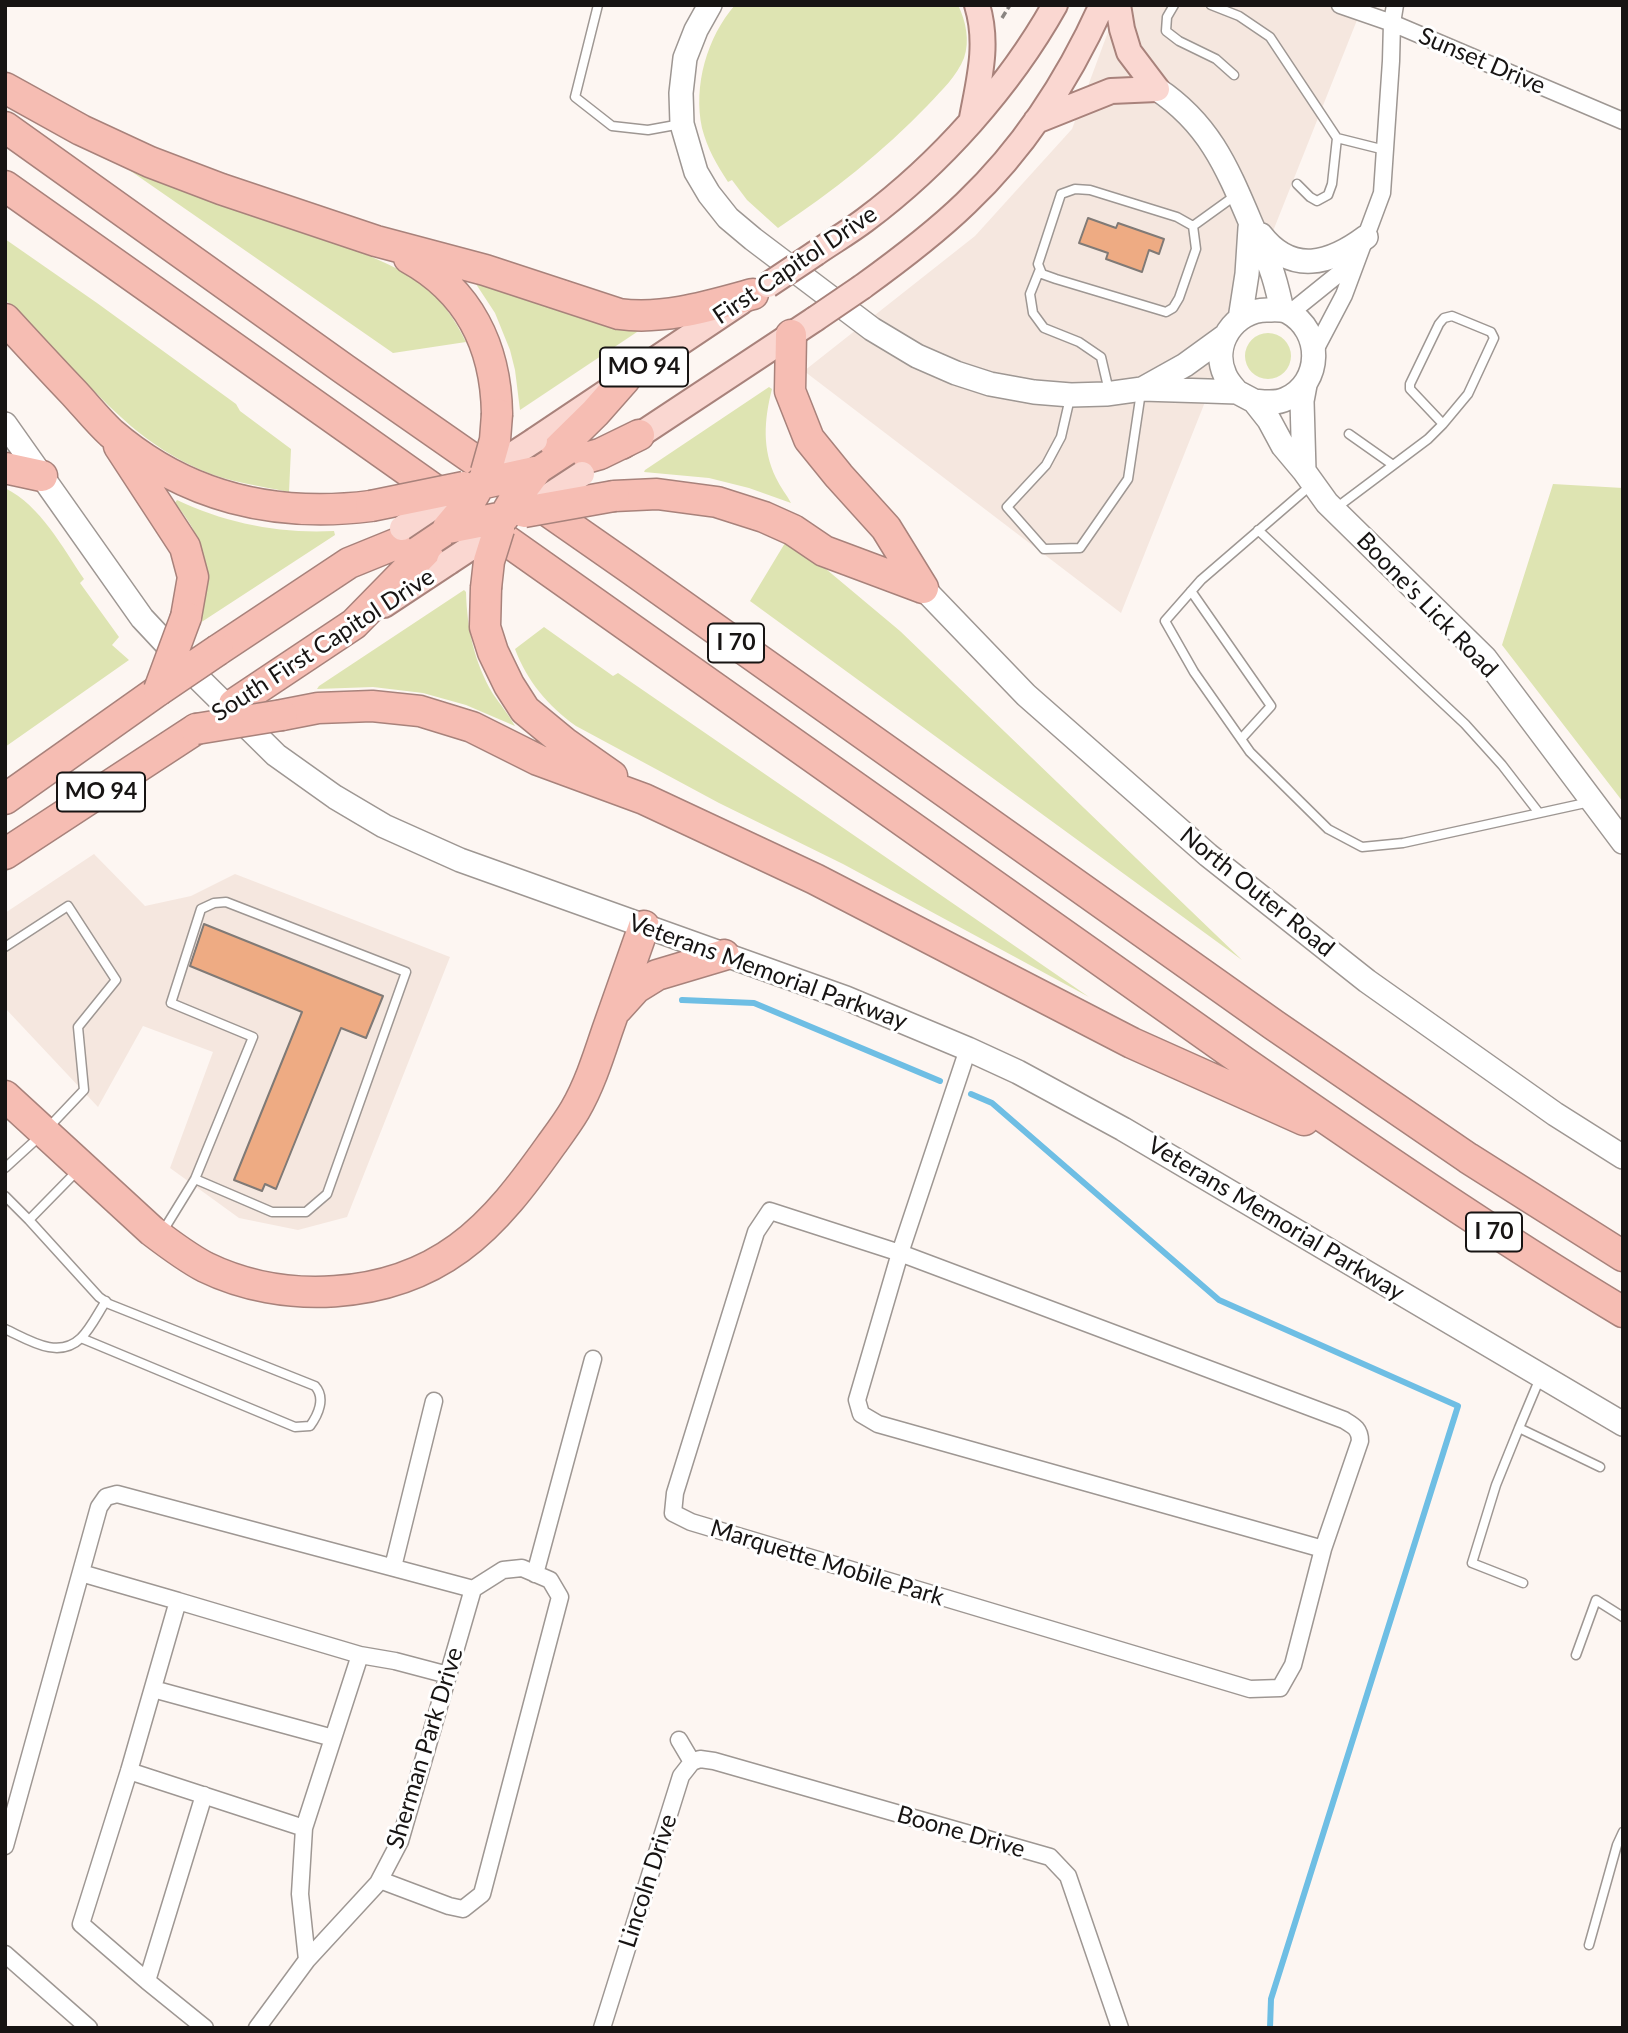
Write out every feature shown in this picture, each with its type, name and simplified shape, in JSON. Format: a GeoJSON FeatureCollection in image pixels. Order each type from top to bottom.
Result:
{"type":"FeatureCollection","features":[{"type":"Feature","properties":{"kind":"highway"},"geometry":{"type":"LineString","coordinates":[[5,88],[81,130],[150,162],[221,189],[376,241],[485,271],[619,314],[640,316],[676,313],[760,289]]}},
{"type":"Feature","properties":{"kind":"highway","name":"I 70"},"geometry":{"type":"LineString","coordinates":[[5,127],[1274,1025],[1468,1158],[1623,1256]]}},
{"type":"Feature","properties":{"kind":"highway","name":"I 70"},"geometry":{"type":"LineString","coordinates":[[5,186],[1368,1148],[1553,1270],[1623,1312]]}},
{"type":"Feature","properties":{"kind":"highway","name":"South First Capitol Drive"},"geometry":{"type":"LineString","coordinates":[[5,854],[355,624],[428,541],[469,503],[495,440],[496,387],[488,352],[476,324],[455,293],[428,269],[376,241]]}},
{"type":"Feature","properties":{"kind":"highway"},"geometry":{"type":"LineString","coordinates":[[5,318],[109,431],[185,547],[193,577],[186,617],[159,690]]}},
{"type":"Feature","properties":{"kind":"highway"},"geometry":{"type":"LineString","coordinates":[[803,327],[790,391],[808,439],[886,528],[923,588]]}},
{"type":"Feature","properties":{"kind":"highway"},"geometry":{"type":"LineString","coordinates":[[625,379],[555,461],[513,500],[509,519],[489,561],[485,627],[493,652],[524,710],[644,799]]}},
{"type":"Feature","properties":{"kind":"highway"},"geometry":{"type":"LineString","coordinates":[[109,431],[139,454],[197,486],[241,501],[316,511],[370,506],[555,461],[600,454],[639,435]]}},
{"type":"Feature","properties":{"kind":"highway"},"geometry":{"type":"LineString","coordinates":[[5,468],[42,477]]}},
{"type":"Feature","properties":{"kind":"highway"},"geometry":{"type":"LineString","coordinates":[[428,541],[509,519],[614,496],[657,494],[717,502],[764,517],[793,530],[824,551],[923,588]]}},
{"type":"Feature","properties":{"kind":"highway","name":"MO 94"},"geometry":{"type":"LineString","coordinates":[[10,792],[349,563],[428,541]]}},
{"type":"Feature","properties":{"kind":"highway"},"geometry":{"type":"LineString","coordinates":[[196,729],[318,708],[372,706],[420,711],[472,727],[538,760],[644,799],[815,879],[1132,1044],[1368,1148]]}},
{"type":"Feature","properties":{"kind":"highway"},"geometry":{"type":"LineString","coordinates":[[5,1096],[159,1237],[205,1266],[233,1278],[270,1288],[299,1292],[367,1287],[394,1280],[430,1265],[459,1248],[510,1201],[543,1157],[575,1110],[595,1065],[644,926]]}},
{"type":"Feature","properties":{"kind":"highway"},"geometry":{"type":"LineString","coordinates":[[614,1011],[636,988],[657,975],[724,955]]}},
{"type":"Feature","properties":{"kind":"highway"},"geometry":{"type":"LineString","coordinates":[[1592,1237],[1623,1250]]}},
{"type":"Feature","properties":{"kind":"main road"},"geometry":{"type":"LineString","coordinates":[[972,121],[984,52],[977,5]]}},
{"type":"Feature","properties":{"kind":"main road","name":"First Capitol Drive"},"geometry":{"type":"LineString","coordinates":[[625,379],[865,220],[918,175],[972,121],[1005,81],[1036,38],[1055,5]]}},
{"type":"Feature","properties":{"kind":"main road"},"geometry":{"type":"LineString","coordinates":[[639,435],[862,287],[912,250],[967,202],[1013,152],[1036,121],[1060,84],[1102,5]]}},
{"type":"Feature","properties":{"kind":"main road"},"geometry":{"type":"LineString","coordinates":[[1118,5],[1129,52],[1157,89]]}},
{"type":"Feature","properties":{"kind":"main road"},"geometry":{"type":"LineString","coordinates":[[1036,121],[1111,91],[1157,89]]}},
{"type":"Feature","properties":{"kind":"main road"},"geometry":{"type":"LineString","coordinates":[[509,519],[555,461]]}},
{"type":"Feature","properties":{"kind":"main road"},"geometry":{"type":"LineString","coordinates":[[428,541],[477,481]]}},
{"type":"Feature","properties":{"kind":"street"},"geometry":{"type":"LineString","coordinates":[[710,5],[685,58],[681,93],[682,124],[696,172],[728,218],[872,329],[917,356],[956,373],[990,384],[1034,392],[1071,395],[1142,389],[1246,397],[1269,403],[1284,400],[1305,385]]}},
{"type":"Feature","properties":{"kind":"street","name":"Sunset Drive"},"geometry":{"type":"LineString","coordinates":[[1340,5],[1392,23],[1623,121]]}},
{"type":"Feature","properties":{"kind":"street"},"geometry":{"type":"LineString","coordinates":[[1314,352],[1344,295],[1382,193],[1395,5]]}},
{"type":"Feature","properties":{"kind":"street"},"geometry":{"type":"LineString","coordinates":[[1157,89],[1178,103],[1195,120],[1229,170],[1271,268],[1286,312],[1306,330],[1312,341],[1314,364],[1302,401],[1308,477]]}},
{"type":"Feature","properties":{"kind":"street"},"geometry":{"type":"LineString","coordinates":[[1250,221],[1280,254],[1312,262],[1332,258],[1366,237]]}},
{"type":"Feature","properties":{"kind":"street"},"geometry":{"type":"LineString","coordinates":[[1246,397],[1224,374],[1221,349],[1233,328],[1247,274],[1250,221]]}},
{"type":"Feature","properties":{"kind":"street"},"geometry":{"type":"LineString","coordinates":[[1142,389],[1185,365],[1250,313],[1262,310],[1286,312],[1357,259]]}},
{"type":"Feature","properties":{"kind":"street","name":"Boone's Lick Road"},"geometry":{"type":"LineString","coordinates":[[1246,397],[1269,420],[1283,446],[1326,503],[1485,658],[1623,842]]}},
{"type":"Feature","properties":{"kind":"street","name":"Veterans Memorial Parkway"},"geometry":{"type":"LineString","coordinates":[[5,424],[142,618],[276,755],[364,814],[417,842],[460,860],[846,998],[1018,1072],[1123,1129],[1623,1424]]}},
{"type":"Feature","properties":{"kind":"street","name":"North Outer Road"},"geometry":{"type":"LineString","coordinates":[[923,588],[1026,695],[1208,855],[1367,981],[1555,1114],[1623,1157]]}},
{"type":"Feature","properties":{"kind":"street"},"geometry":{"type":"LineString","coordinates":[[968,1049],[900,1253],[857,1401],[861,1414],[878,1424],[1323,1549]]}},
{"type":"Feature","properties":{"kind":"street","name":"Marquette Mobile Park"},"geometry":{"type":"LineString","coordinates":[[769,1212],[900,1253],[1344,1420],[1356,1427],[1360,1441],[1323,1549],[1293,1665],[1280,1688],[1250,1689],[691,1522],[673,1513],[676,1493],[756,1232],[769,1212]]}},
{"type":"Feature","properties":{"kind":"street"},"geometry":{"type":"LineString","coordinates":[[536,1574],[593,1359]]}},
{"type":"Feature","properties":{"kind":"street"},"geometry":{"type":"LineString","coordinates":[[393,1567],[434,1401]]}},
{"type":"Feature","properties":{"kind":"street"},"geometry":{"type":"LineString","coordinates":[[5,1846],[99,1507],[106,1497],[117,1494],[473,1589],[503,1570],[522,1568],[550,1580],[560,1597],[482,1894],[463,1909],[380,1880]]}},
{"type":"Feature","properties":{"kind":"street"},"geometry":{"type":"LineString","coordinates":[[81,1573],[360,1655],[448,1675]]}},
{"type":"Feature","properties":{"kind":"street","name":"Sherman Park Drive"},"geometry":{"type":"LineString","coordinates":[[257,2028],[307,1960],[380,1880],[400,1841],[473,1589]]}},
{"type":"Feature","properties":{"kind":"street"},"geometry":{"type":"LineString","coordinates":[[178,1601],[81,1924],[205,2028]]}},
{"type":"Feature","properties":{"kind":"street"},"geometry":{"type":"LineString","coordinates":[[307,1960],[300,1894],[304,1828],[360,1655]]}},
{"type":"Feature","properties":{"kind":"street"},"geometry":{"type":"LineString","coordinates":[[153,1689],[332,1738]]}},
{"type":"Feature","properties":{"kind":"street"},"geometry":{"type":"LineString","coordinates":[[678,1740],[692,1762]]}},
{"type":"Feature","properties":{"kind":"street","name":"Boone Drive"},"geometry":{"type":"LineString","coordinates":[[692,1762],[700,1759],[713,1761],[1050,1857],[1068,1876],[1121,2028]]}},
{"type":"Feature","properties":{"kind":"street","name":"Lincoln Drive"},"geometry":{"type":"LineString","coordinates":[[602,2028],[681,1776],[692,1762]]}},
{"type":"Feature","properties":{"kind":"street"},"geometry":{"type":"LineString","coordinates":[[129,1771],[304,1828]]}},
{"type":"Feature","properties":{"kind":"street"},"geometry":{"type":"LineString","coordinates":[[147,1982],[204,1795]]}},
{"type":"Feature","properties":{"kind":"street"},"geometry":{"type":"LineString","coordinates":[[5,1954],[89,2028]]}},
{"type":"Feature","properties":{"kind":"lane"},"geometry":{"type":"LineString","coordinates":[[598,5],[575,96],[612,125],[648,130],[682,124]]}},
{"type":"Feature","properties":{"kind":"lane"},"geometry":{"type":"LineString","coordinates":[[1174,5],[1167,17],[1166,31],[1178,41],[1216,59],[1234,75]]}},
{"type":"Feature","properties":{"kind":"lane"},"geometry":{"type":"LineString","coordinates":[[1211,5],[1239,16],[1270,37],[1337,138],[1332,184],[1328,195],[1317,201],[1297,184]]}},
{"type":"Feature","properties":{"kind":"lane"},"geometry":{"type":"LineString","coordinates":[[1239,16],[1244,5]]}},
{"type":"Feature","properties":{"kind":"lane"},"geometry":{"type":"LineString","coordinates":[[1337,138],[1385,150]]}},
{"type":"Feature","properties":{"kind":"lane"},"geometry":{"type":"LineString","coordinates":[[1075,189],[1090,190],[1177,217],[1193,226],[1195,249],[1179,298],[1173,308],[1166,312],[1042,274],[1038,264],[1062,194],[1075,189]]}},
{"type":"Feature","properties":{"kind":"lane"},"geometry":{"type":"LineString","coordinates":[[1193,226],[1238,193]]}},
{"type":"Feature","properties":{"kind":"lane"},"geometry":{"type":"LineString","coordinates":[[1040,269],[1030,294],[1033,313],[1044,328],[1079,342],[1101,357],[1110,393]]}},
{"type":"Feature","properties":{"kind":"lane"},"geometry":{"type":"LineString","coordinates":[[1334,510],[1428,439],[1443,424],[1468,394],[1494,338],[1491,332],[1452,316],[1444,318],[1439,324],[1409,389],[1443,424]]}},
{"type":"Feature","properties":{"kind":"lane"},"geometry":{"type":"LineString","coordinates":[[1071,395],[1061,437],[1046,466],[1007,507],[1044,550],[1080,548],[1128,479],[1142,389]]}},
{"type":"Feature","properties":{"kind":"lane"},"geometry":{"type":"LineString","coordinates":[[1349,434],[1393,465]]}},
{"type":"Feature","properties":{"kind":"lane"},"geometry":{"type":"LineString","coordinates":[[1308,477],[1258,530],[1201,580],[1165,621],[1194,673],[1250,752],[1328,829],[1362,847],[1403,843],[1593,802]]}},
{"type":"Feature","properties":{"kind":"lane"},"geometry":{"type":"LineString","coordinates":[[1258,530],[1465,724],[1502,765],[1539,813]]}},
{"type":"Feature","properties":{"kind":"lane"},"geometry":{"type":"LineString","coordinates":[[1191,591],[1272,706],[1241,739]]}},
{"type":"Feature","properties":{"kind":"lane"},"geometry":{"type":"LineString","coordinates":[[159,1237],[195,1179],[253,1037],[171,1003],[201,909],[214,903],[226,902],[406,972],[327,1194],[306,1212],[272,1212],[195,1179]]}},
{"type":"Feature","properties":{"kind":"lane"},"geometry":{"type":"LineString","coordinates":[[5,947],[68,906],[116,980],[78,1027],[85,1090],[44,1133],[5,1168]]}},
{"type":"Feature","properties":{"kind":"lane"},"geometry":{"type":"LineString","coordinates":[[29,1220],[82,1166]]}},
{"type":"Feature","properties":{"kind":"lane"},"geometry":{"type":"LineString","coordinates":[[5,1196],[99,1297],[315,1386],[321,1396],[313,1423],[306,1427],[295,1427],[81,1338]]}},
{"type":"Feature","properties":{"kind":"lane"},"geometry":{"type":"LineString","coordinates":[[5,1329],[53,1349],[61,1349],[81,1338],[106,1301]]}},
{"type":"Feature","properties":{"kind":"lane"},"geometry":{"type":"LineString","coordinates":[[1523,1583],[1472,1563],[1496,1485],[1542,1375]]}},
{"type":"Feature","properties":{"kind":"lane"},"geometry":{"type":"LineString","coordinates":[[1519,1428],[1600,1467]]}},
{"type":"Feature","properties":{"kind":"lane"},"geometry":{"type":"LineString","coordinates":[[1576,1655],[1596,1600],[1623,1617]]}},
{"type":"Feature","properties":{"kind":"lane"},"geometry":{"type":"LineString","coordinates":[[1589,1945],[1623,1832]]}},
{"type":"Feature","properties":{"kind":"shaded area"},"geometry":{"type":"Polygon","coordinates":[[[1118,5],[1363,5],[1121,613],[804,371],[975,236],[1072,129],[1118,5]]]}},
{"type":"Feature","properties":{"kind":"shaded area"},"geometry":{"type":"Polygon","coordinates":[[[94,854],[145,906],[191,896],[235,874],[450,957],[347,1217],[298,1230],[239,1218],[170,1168],[213,1052],[143,1026],[98,1107],[5,1008],[5,913],[94,854]]]}},
{"type":"Feature","properties":{"kind":"green space"},"geometry":{"type":"Polygon","coordinates":[[[735,5],[958,5],[966,31],[966,51],[961,65],[949,83],[893,139],[837,186],[778,228],[747,200],[732,180],[728,182],[713,156],[702,128],[699,96],[705,63],[717,32],[735,5]]]}},
{"type":"Feature","properties":{"kind":"green space"},"geometry":{"type":"Polygon","coordinates":[[[122,165],[388,264],[421,283],[435,295],[466,342],[393,353],[122,165]]]}},
{"type":"Feature","properties":{"kind":"green space"},"geometry":{"type":"Polygon","coordinates":[[[5,239],[236,404],[240,411],[291,449],[289,492],[234,481],[201,470],[163,450],[116,413],[5,299],[5,239]]]}},
{"type":"Feature","properties":{"kind":"green space"},"geometry":{"type":"Polygon","coordinates":[[[474,281],[640,330],[520,410],[510,350],[495,313],[474,281]]]}},
{"type":"Feature","properties":{"kind":"green space"},"geometry":{"type":"Polygon","coordinates":[[[1268,333],[1284,340],[1291,356],[1284,372],[1268,379],[1252,372],[1245,356],[1252,340],[1268,333]]]}},
{"type":"Feature","properties":{"kind":"green space"},"geometry":{"type":"Polygon","coordinates":[[[769,387],[772,389],[766,423],[768,456],[776,478],[791,503],[709,478],[644,472],[645,470],[769,387]]]}},
{"type":"Feature","properties":{"kind":"green space"},"geometry":{"type":"Polygon","coordinates":[[[1553,484],[1623,488],[1623,802],[1502,645],[1553,484]]]}},
{"type":"Feature","properties":{"kind":"green space"},"geometry":{"type":"Polygon","coordinates":[[[5,488],[29,505],[50,528],[84,579],[80,583],[119,637],[112,645],[129,660],[5,747],[5,488]]]}},
{"type":"Feature","properties":{"kind":"green space"},"geometry":{"type":"Polygon","coordinates":[[[177,500],[234,521],[293,531],[334,531],[335,535],[200,623],[202,553],[195,533],[175,503],[177,500]]]}},
{"type":"Feature","properties":{"kind":"green space"},"geometry":{"type":"Polygon","coordinates":[[[785,543],[820,564],[900,631],[1242,960],[750,601],[785,543]]]}},
{"type":"Feature","properties":{"kind":"green space"},"geometry":{"type":"Polygon","coordinates":[[[464,590],[476,657],[493,694],[515,726],[466,705],[423,693],[373,687],[317,689],[319,686],[464,590]]]}},
{"type":"Feature","properties":{"kind":"green space"},"geometry":{"type":"Polygon","coordinates":[[[544,627],[613,676],[618,673],[1089,997],[843,864],[719,803],[576,726],[556,710],[540,692],[515,649],[544,627]]]}},
{"type":"Feature","properties":{"kind":"building"},"geometry":{"type":"Polygon","coordinates":[[[1088,218],[1116,228],[1118,223],[1164,239],[1159,254],[1149,250],[1142,272],[1106,259],[1108,253],[1079,243],[1088,218]]]}},
{"type":"Feature","properties":{"kind":"building"},"geometry":{"type":"Polygon","coordinates":[[[204,924],[383,996],[366,1038],[341,1028],[276,1189],[265,1184],[262,1191],[234,1180],[302,1012],[190,966],[204,924]]]}},
{"type":"Feature","properties":{"kind":"waterway"},"geometry":{"type":"LineString","coordinates":[[682,1000],[754,1003],[940,1081]]}},
{"type":"Feature","properties":{"kind":"waterway"},"geometry":{"type":"LineString","coordinates":[[971,1094],[992,1103],[1219,1300],[1458,1406],[1271,1999],[1270,2028]]}}]}
